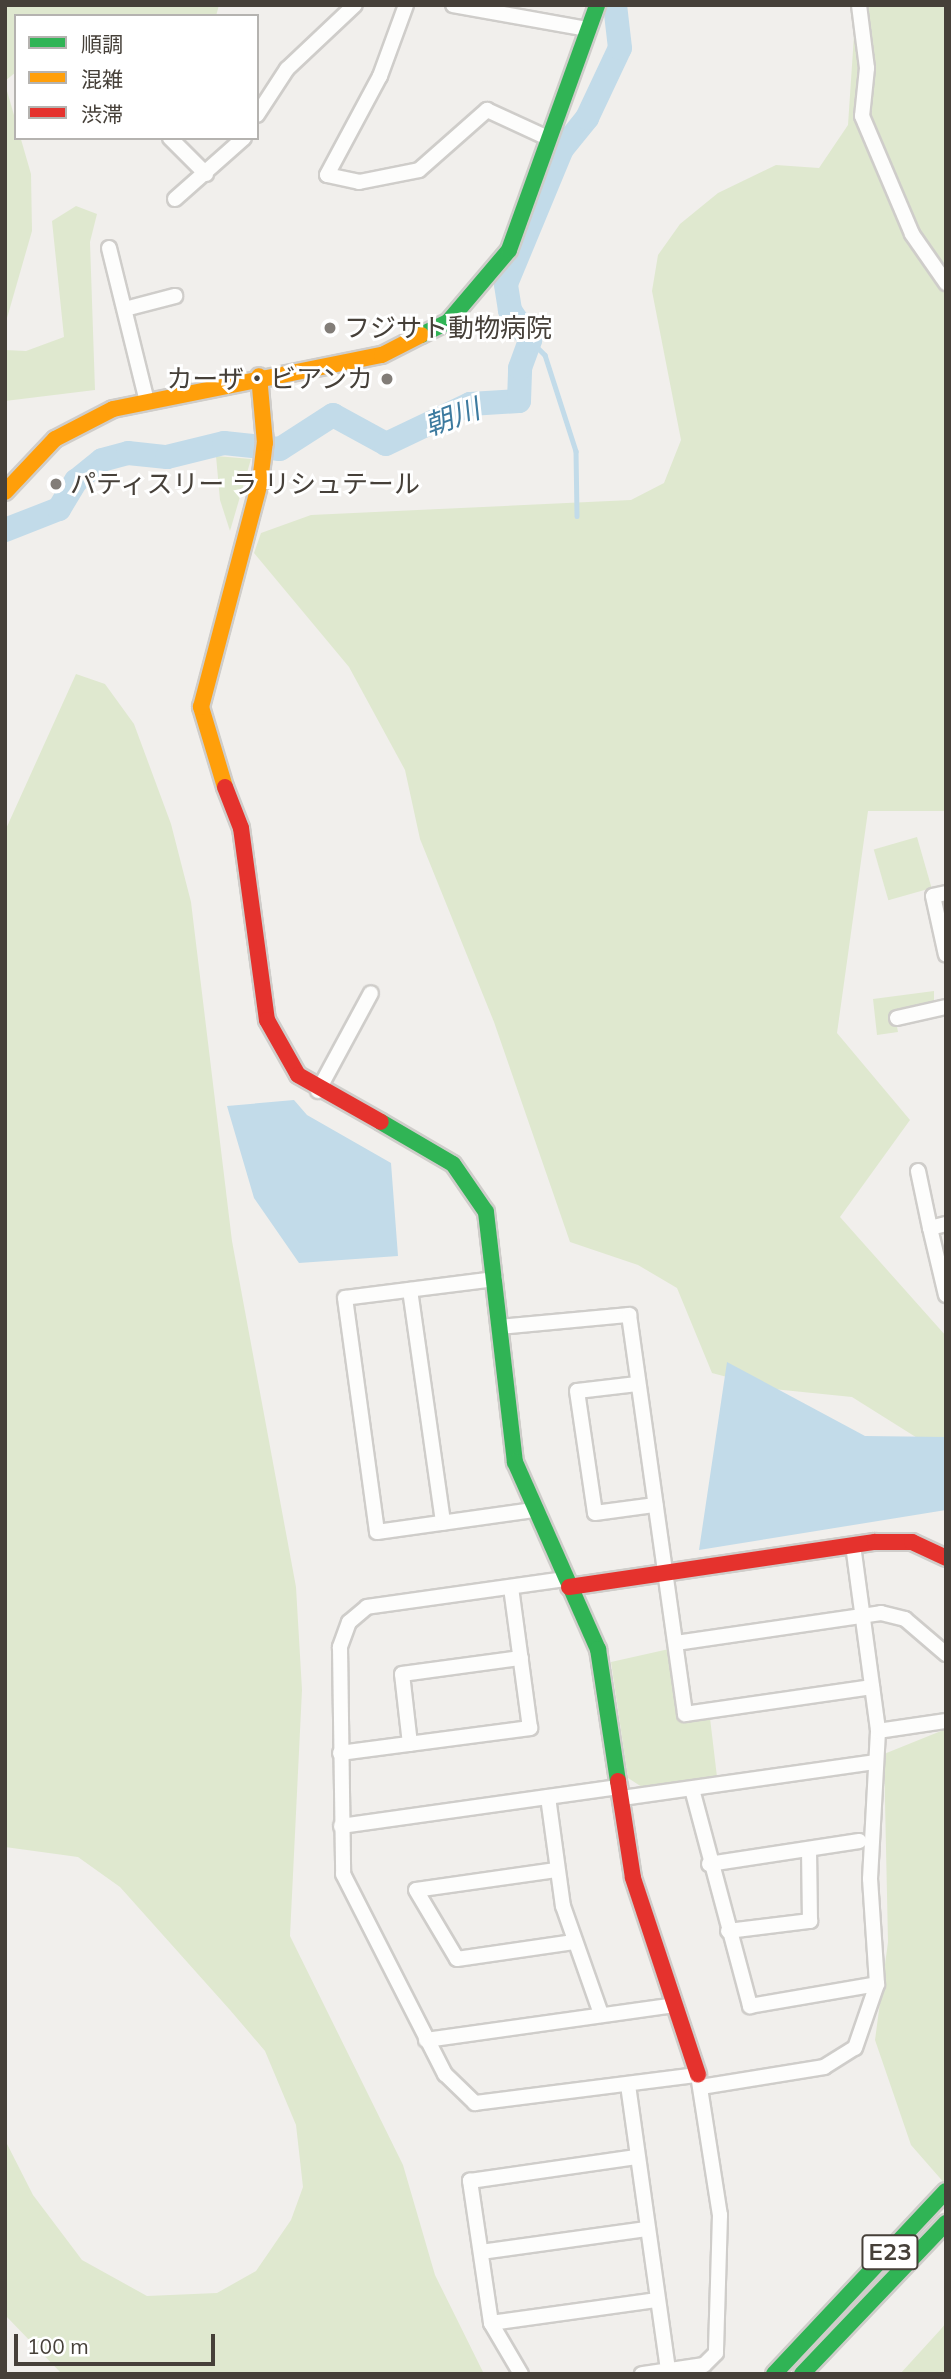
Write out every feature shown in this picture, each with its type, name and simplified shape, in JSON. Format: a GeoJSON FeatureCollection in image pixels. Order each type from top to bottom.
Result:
{"type":"FeatureCollection","features":[{"type":"Feature","properties":{"kind":"main road"},"geometry":{"type":"LineString","coordinates":[[5,492],[55,439],[146,398],[382,355],[447,322],[509,250],[597,5]]}},
{"type":"Feature","properties":{"kind":"main road"},"geometry":{"type":"LineString","coordinates":[[259,376],[265,443],[263,460],[202,691],[201,714],[239,817],[270,1032],[289,1067],[318,1091],[462,1172],[489,1221],[510,1442],[533,1510],[598,1649],[635,1887],[699,2081]]}},
{"type":"Feature","properties":{"kind":"main road"},"geometry":{"type":"LineString","coordinates":[[567,1583],[666,1573],[853,1545],[912,1542],[946,1558]]}},
{"type":"Feature","properties":{"kind":"main road","name":"E23"},"geometry":{"type":"LineString","coordinates":[[774,2374],[946,2191]]}},
{"type":"Feature","properties":{"kind":"main road","name":"E23"},"geometry":{"type":"LineString","coordinates":[[802,2374],[946,2223]]}},
{"type":"Feature","properties":{"kind":"street"},"geometry":{"type":"LineString","coordinates":[[259,112],[287,69],[355,5]]}},
{"type":"Feature","properties":{"kind":"street"},"geometry":{"type":"LineString","coordinates":[[406,5],[380,76],[327,175],[359,182],[419,170],[487,110],[550,139]]}},
{"type":"Feature","properties":{"kind":"street"},"geometry":{"type":"LineString","coordinates":[[453,5],[588,29]]}},
{"type":"Feature","properties":{"kind":"street"},"geometry":{"type":"LineString","coordinates":[[859,5],[867,68],[862,116],[912,234],[946,283]]}},
{"type":"Feature","properties":{"kind":"street"},"geometry":{"type":"LineString","coordinates":[[172,140],[206,174]]}},
{"type":"Feature","properties":{"kind":"street"},"geometry":{"type":"LineString","coordinates":[[175,199],[242,140]]}},
{"type":"Feature","properties":{"kind":"street"},"geometry":{"type":"LineString","coordinates":[[109,248],[146,398]]}},
{"type":"Feature","properties":{"kind":"street"},"geometry":{"type":"LineString","coordinates":[[125,309],[175,296]]}},
{"type":"Feature","properties":{"kind":"street"},"geometry":{"type":"LineString","coordinates":[[946,893],[933,896],[946,955]]}},
{"type":"Feature","properties":{"kind":"street"},"geometry":{"type":"LineString","coordinates":[[318,1091],[371,993]]}},
{"type":"Feature","properties":{"kind":"street"},"geometry":{"type":"LineString","coordinates":[[897,1018],[946,1007]]}},
{"type":"Feature","properties":{"kind":"street"},"geometry":{"type":"LineString","coordinates":[[918,1171],[946,1295]]}},
{"type":"Feature","properties":{"kind":"street"},"geometry":{"type":"LineString","coordinates":[[930,1228],[946,1224]]}},
{"type":"Feature","properties":{"kind":"street"},"geometry":{"type":"LineString","coordinates":[[495,1279],[345,1298],[377,1532],[533,1510]]}},
{"type":"Feature","properties":{"kind":"street"},"geometry":{"type":"LineString","coordinates":[[410,1290],[443,1523]]}},
{"type":"Feature","properties":{"kind":"street"},"geometry":{"type":"LineString","coordinates":[[499,1327],[629,1315],[685,1714],[872,1687]]}},
{"type":"Feature","properties":{"kind":"street"},"geometry":{"type":"LineString","coordinates":[[637,1384],[577,1391],[595,1513],[655,1505]]}},
{"type":"Feature","properties":{"kind":"street"},"geometry":{"type":"LineString","coordinates":[[567,1583],[511,1587],[356,1613],[340,1647],[341,1826],[346,1889],[445,2074],[475,2103],[628,2085],[806,2071],[841,2059],[865,2029],[877,1984],[870,1879],[874,1762],[878,1731],[853,1545]]}},
{"type":"Feature","properties":{"kind":"street"},"geometry":{"type":"LineString","coordinates":[[340,1753],[530,1728],[511,1587]]}},
{"type":"Feature","properties":{"kind":"street"},"geometry":{"type":"LineString","coordinates":[[676,1643],[862,1616],[905,1619],[946,1654]]}},
{"type":"Feature","properties":{"kind":"street"},"geometry":{"type":"LineString","coordinates":[[410,1744],[402,1674],[521,1658]]}},
{"type":"Feature","properties":{"kind":"street"},"geometry":{"type":"LineString","coordinates":[[878,1731],[946,1721]]}},
{"type":"Feature","properties":{"kind":"street"},"geometry":{"type":"LineString","coordinates":[[341,1826],[548,1797],[692,1789],[874,1762]]}},
{"type":"Feature","properties":{"kind":"street"},"geometry":{"type":"LineString","coordinates":[[692,1789],[709,1864],[750,2006],[877,1984]]}},
{"type":"Feature","properties":{"kind":"street"},"geometry":{"type":"LineString","coordinates":[[548,1797],[555,1870],[574,1942],[601,2014]]}},
{"type":"Feature","properties":{"kind":"street"},"geometry":{"type":"LineString","coordinates":[[709,1864],[859,1841]]}},
{"type":"Feature","properties":{"kind":"street"},"geometry":{"type":"LineString","coordinates":[[729,1931],[810,1920],[810,1849]]}},
{"type":"Feature","properties":{"kind":"street"},"geometry":{"type":"LineString","coordinates":[[555,1870],[416,1890],[457,1959],[574,1942]]}},
{"type":"Feature","properties":{"kind":"street"},"geometry":{"type":"LineString","coordinates":[[426,2040],[675,2004]]}},
{"type":"Feature","properties":{"kind":"street"},"geometry":{"type":"LineString","coordinates":[[642,2374],[704,2365],[716,2353],[720,2215],[699,2081]]}},
{"type":"Feature","properties":{"kind":"street"},"geometry":{"type":"LineString","coordinates":[[628,2085],[646,2229],[668,2370]]}},
{"type":"Feature","properties":{"kind":"street"},"geometry":{"type":"LineString","coordinates":[[521,2374],[491,2323],[470,2181],[636,2157]]}},
{"type":"Feature","properties":{"kind":"street"},"geometry":{"type":"LineString","coordinates":[[481,2252],[646,2229]]}},
{"type":"Feature","properties":{"kind":"street"},"geometry":{"type":"LineString","coordinates":[[491,2323],[657,2300]]}},
{"type":"Feature","properties":{"kind":"green space"},"geometry":{"type":"Polygon","coordinates":[[[5,5],[219,5],[217,14],[14,14],[14,74],[5,81],[5,5]]]}},
{"type":"Feature","properties":{"kind":"green space"},"geometry":{"type":"Polygon","coordinates":[[[856,5],[946,5],[946,811],[868,811],[837,1033],[910,1120],[840,1217],[946,1336],[946,1456],[852,1397],[773,1389],[712,1373],[677,1288],[638,1265],[570,1242],[494,1022],[420,839],[405,770],[349,667],[254,553],[261,533],[311,515],[631,500],[664,483],[681,440],[652,291],[658,255],[680,224],[718,193],[776,165],[819,168],[848,125],[856,5]]]}},
{"type":"Feature","properties":{"kind":"green space"},"geometry":{"type":"Polygon","coordinates":[[[5,84],[14,115],[14,140],[21,140],[31,174],[32,231],[5,325],[5,84]]]}},
{"type":"Feature","properties":{"kind":"green space"},"geometry":{"type":"Polygon","coordinates":[[[76,206],[97,214],[90,242],[95,390],[5,401],[5,350],[26,351],[64,337],[52,221],[76,206]]]}},
{"type":"Feature","properties":{"kind":"green space"},"geometry":{"type":"Polygon","coordinates":[[[216,456],[251,459],[230,531],[220,500],[216,456]]]}},
{"type":"Feature","properties":{"kind":"green space"},"geometry":{"type":"Polygon","coordinates":[[[76,674],[105,684],[134,724],[171,824],[191,902],[232,1241],[296,1587],[302,1690],[290,1936],[403,2165],[435,2275],[484,2374],[62,2374],[5,2315],[5,2140],[33,2195],[82,2260],[147,2296],[217,2293],[256,2271],[291,2220],[303,2187],[296,2125],[265,2051],[230,2010],[120,1887],[78,1857],[5,1847],[5,831],[76,674]]]}},
{"type":"Feature","properties":{"kind":"green space"},"geometry":{"type":"Polygon","coordinates":[[[917,837],[932,888],[888,900],[874,849],[917,837]]]}},
{"type":"Feature","properties":{"kind":"green space"},"geometry":{"type":"Polygon","coordinates":[[[934,991],[934,1003],[894,1010],[898,1032],[877,1035],[873,999],[934,991]]]}},
{"type":"Feature","properties":{"kind":"green space"},"geometry":{"type":"Polygon","coordinates":[[[669,1649],[679,1721],[710,1718],[717,1777],[642,1787],[628,1778],[611,1662],[669,1649]]]}},
{"type":"Feature","properties":{"kind":"green space"},"geometry":{"type":"Polygon","coordinates":[[[946,1729],[946,2185],[911,2145],[875,2040],[888,1942],[884,1754],[946,1729]]]}},
{"type":"Feature","properties":{"kind":"green space"},"geometry":{"type":"Polygon","coordinates":[[[946,2323],[946,2374],[900,2374],[941,2329],[946,2323]]]}},
{"type":"Feature","properties":{"kind":"water"},"geometry":{"type":"Polygon","coordinates":[[[294,1100],[307,1115],[391,1163],[398,1256],[299,1263],[254,1198],[227,1106],[294,1100]]]}},
{"type":"Feature","properties":{"kind":"water"},"geometry":{"type":"Polygon","coordinates":[[[727,1362],[865,1436],[946,1437],[946,1510],[699,1550],[727,1362]]]}},
{"type":"Feature","properties":{"kind":"waterway","name":"朝川"},"geometry":{"type":"LineString","coordinates":[[5,530],[59,509],[76,481],[102,460],[128,453],[167,457],[224,443],[280,449],[333,415],[386,444],[470,404],[519,401],[520,368],[530,340],[510,310],[506,284],[562,149],[587,118],[620,48],[615,5]]}},
{"type":"Feature","properties":{"kind":"waterway"},"geometry":{"type":"LineString","coordinates":[[530,340],[545,355],[576,451],[577,516]]}},
{"type":"Feature","properties":{"kind":"traffic: fast"},"geometry":{"type":"LineString","coordinates":[[421,335],[448,322],[509,250],[597,5]]}},
{"type":"Feature","properties":{"kind":"traffic: fast"},"geometry":{"type":"LineString","coordinates":[[381,1122],[453,1164],[486,1212],[515,1462],[598,1649],[618,1781]]}},
{"type":"Feature","properties":{"kind":"traffic: fast"},"geometry":{"type":"LineString","coordinates":[[774,2374],[946,2191]]}},
{"type":"Feature","properties":{"kind":"traffic: fast"},"geometry":{"type":"LineString","coordinates":[[802,2374],[946,2223]]}},
{"type":"Feature","properties":{"kind":"traffic: slow"},"geometry":{"type":"LineString","coordinates":[[5,492],[55,439],[113,409],[382,355],[421,335]]}},
{"type":"Feature","properties":{"kind":"traffic: slow"},"geometry":{"type":"LineString","coordinates":[[225,787],[201,707],[260,482],[265,443],[259,376]]}},
{"type":"Feature","properties":{"kind":"traffic: jam"},"geometry":{"type":"LineString","coordinates":[[225,787],[241,828],[267,1020],[298,1075],[381,1122]]}},
{"type":"Feature","properties":{"kind":"traffic: jam"},"geometry":{"type":"LineString","coordinates":[[569,1587],[875,1542],[912,1542],[946,1558]]}},
{"type":"Feature","properties":{"kind":"traffic: jam"},"geometry":{"type":"LineString","coordinates":[[618,1781],[633,1878],[698,2075]]}},
{"type":"Feature","properties":{"kind":"place","name":"フジサト動物病院"},"geometry":{"type":"Point","coordinates":[330,328]}},
{"type":"Feature","properties":{"kind":"place","name":"カーザ・ビアンカ"},"geometry":{"type":"Point","coordinates":[387,379]}},
{"type":"Feature","properties":{"kind":"place","name":"パティスリー ラ リシュテール"},"geometry":{"type":"Point","coordinates":[56,484]}}]}
